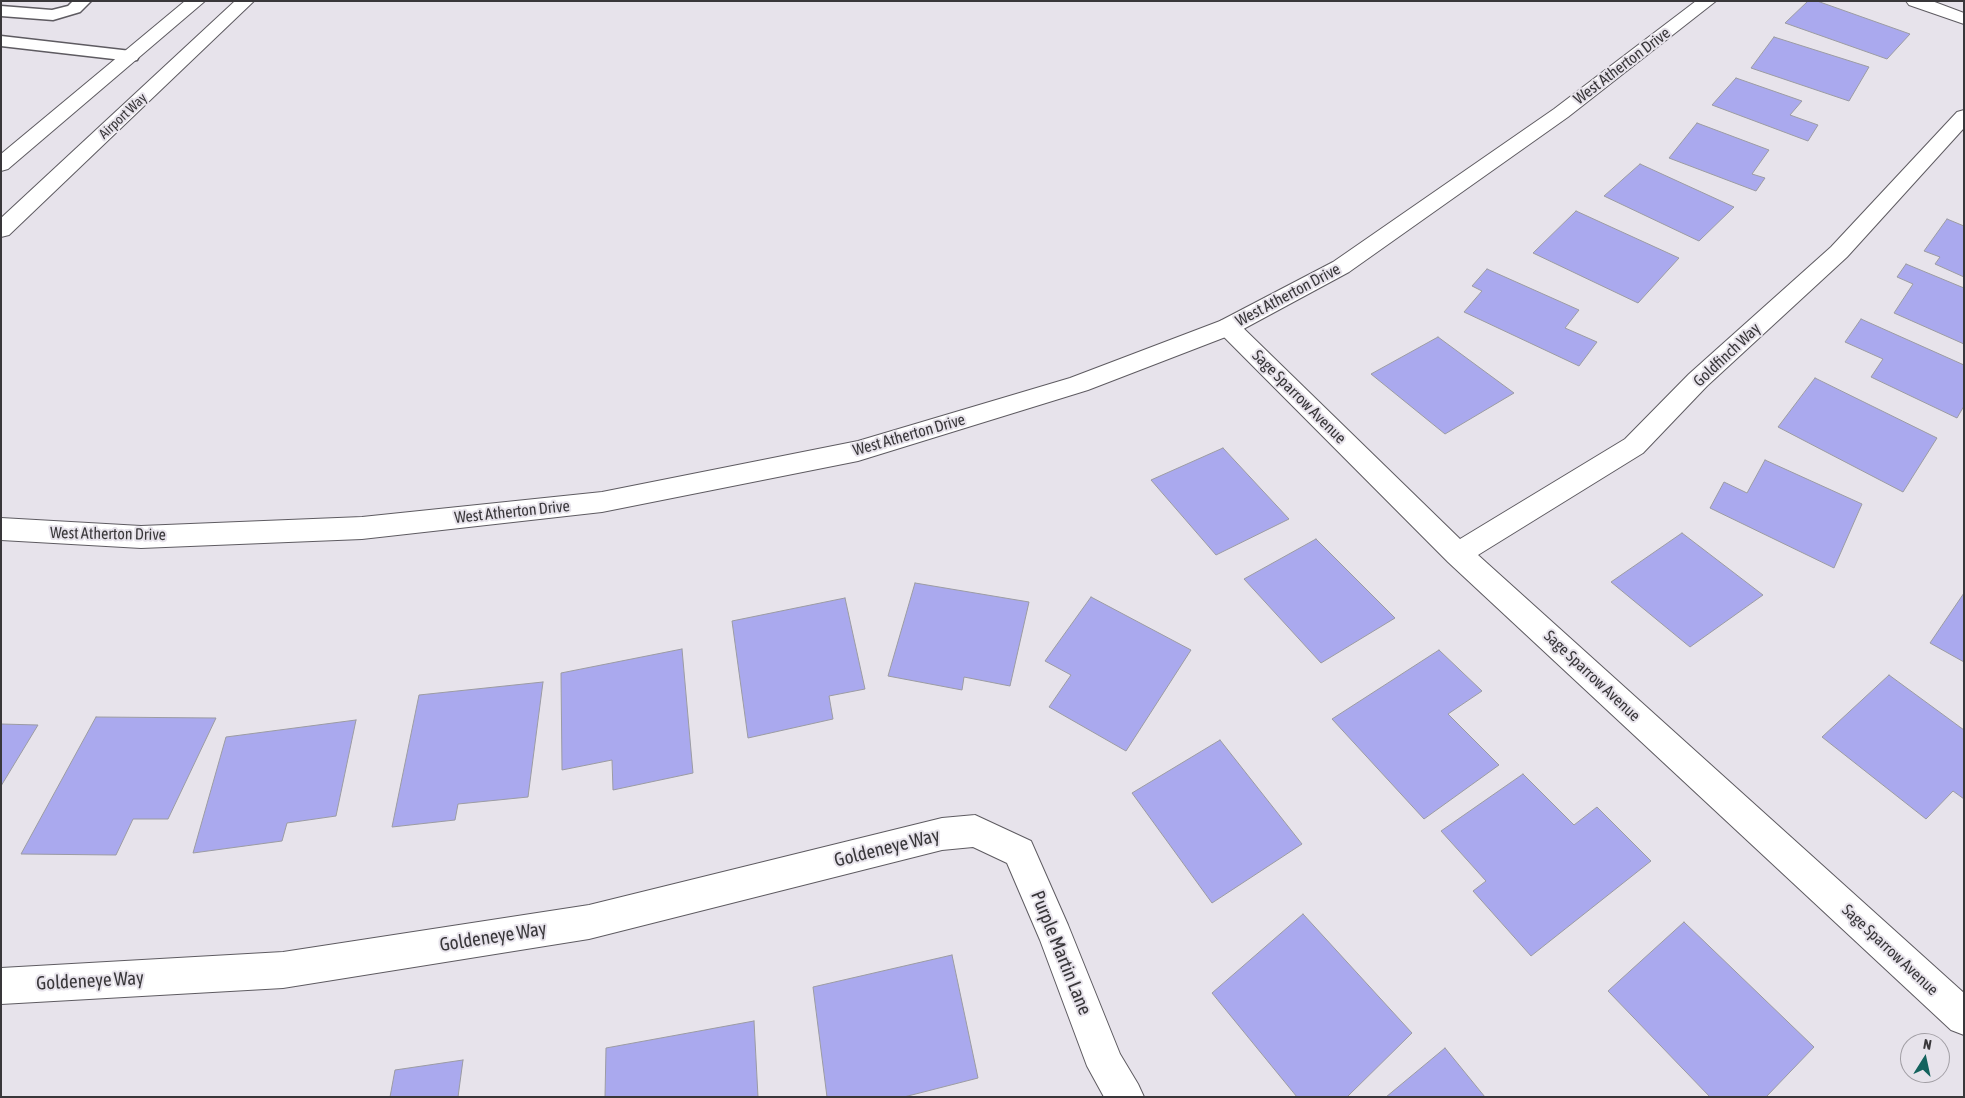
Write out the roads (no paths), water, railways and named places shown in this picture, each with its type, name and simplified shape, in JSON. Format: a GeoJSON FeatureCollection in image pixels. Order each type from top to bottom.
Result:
{"type":"FeatureCollection","features":[{"type":"Feature","properties":{"kind":"street"},"geometry":{"type":"LineString","coordinates":[[1,165],[196,1]]}},
{"type":"Feature","properties":{"kind":"street","name":"Airport Way"},"geometry":{"type":"LineString","coordinates":[[1,230],[245,1]]}},
{"type":"Feature","properties":{"kind":"street","name":"West Atherton Drive"},"geometry":{"type":"LineString","coordinates":[[1,529],[141,537],[362,528],[602,502],[858,451],[1079,384],[1228,327],[1341,267],[1561,113],[1707,1]]}},
{"type":"Feature","properties":{"kind":"street"},"geometry":{"type":"LineString","coordinates":[[1915,1],[1964,19]]}},
{"type":"Feature","properties":{"kind":"street","name":"Goldfinch Way"},"geometry":{"type":"LineString","coordinates":[[1458,554],[1634,446],[1698,380],[1840,252],[1964,116]]}},
{"type":"Feature","properties":{"kind":"street","name":"Sage Sparrow Avenue"},"geometry":{"type":"LineString","coordinates":[[1228,327],[1458,554],[1964,1017]]}},
{"type":"Feature","properties":{"kind":"street","name":"Goldeneye Way"},"geometry":{"type":"LineString","coordinates":[[1,986],[283,970],[589,922],[942,834],[975,831]]}},
{"type":"Feature","properties":{"kind":"street","name":"Purple Martin Lane"},"geometry":{"type":"LineString","coordinates":[[975,831],[1019,852],[1056,937],[1106,1066],[1125,1097]]}},
{"type":"Feature","properties":{"kind":"lane"},"geometry":{"type":"LineString","coordinates":[[1,10],[54,15],[74,9],[83,1]]}},
{"type":"Feature","properties":{"kind":"lane"},"geometry":{"type":"LineString","coordinates":[[1,41],[131,56]]}}]}
